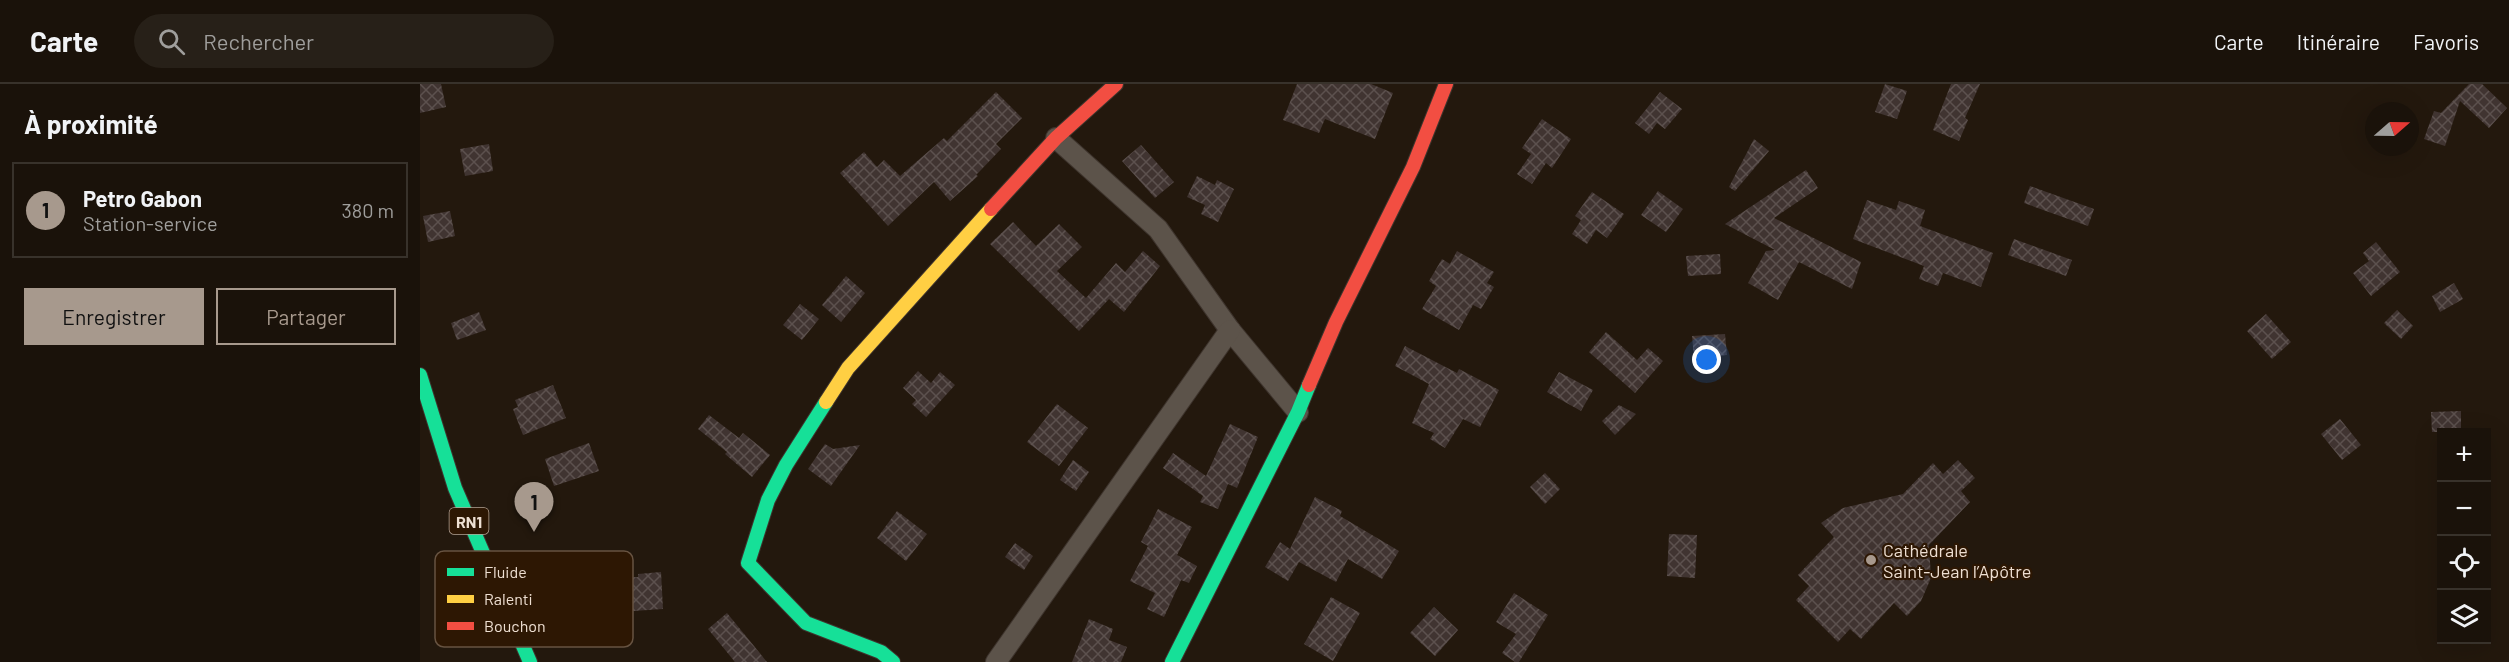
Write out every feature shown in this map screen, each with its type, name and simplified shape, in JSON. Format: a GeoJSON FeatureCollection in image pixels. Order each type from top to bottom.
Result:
{"type":"FeatureCollection","features":[{"type":"Feature","properties":{"kind":"main road"},"geometry":{"type":"LineString","coordinates":[[893,662],[881,652],[806,623],[748,563],[768,500],[786,465],[848,369],[1056,138],[1116,84]]}},
{"type":"Feature","properties":{"kind":"main road"},"geometry":{"type":"LineString","coordinates":[[1172,662],[1298,412],[1336,322],[1413,167],[1446,84]]}},
{"type":"Feature","properties":{"kind":"main road","name":"RN1"},"geometry":{"type":"LineString","coordinates":[[420,375],[455,488],[482,551]]}},
{"type":"Feature","properties":{"kind":"main road","name":"RN1"},"geometry":{"type":"LineString","coordinates":[[524,647],[530,662]]}},
{"type":"Feature","properties":{"kind":"street"},"geometry":{"type":"LineString","coordinates":[[1056,138],[1158,229],[1230,330],[1298,412]]}},
{"type":"Feature","properties":{"kind":"street"},"geometry":{"type":"LineString","coordinates":[[996,662],[1230,330]]}},
{"type":"Feature","properties":{"kind":"building"},"geometry":{"type":"Polygon","coordinates":[[[420,84],[441,84],[446,107],[420,113],[420,84]]]}},
{"type":"Feature","properties":{"kind":"building"},"geometry":{"type":"Polygon","coordinates":[[[1297,84],[1371,84],[1393,93],[1375,139],[1325,119],[1319,133],[1283,120],[1297,84]]]}},
{"type":"Feature","properties":{"kind":"building"},"geometry":{"type":"Polygon","coordinates":[[[1885,84],[1907,91],[1897,119],[1875,112],[1885,84]]]}},
{"type":"Feature","properties":{"kind":"building"},"geometry":{"type":"Polygon","coordinates":[[[1951,84],[1980,84],[1965,118],[1968,120],[1959,141],[1933,130],[1951,84]]]}},
{"type":"Feature","properties":{"kind":"building"},"geometry":{"type":"Polygon","coordinates":[[[2469,84],[2482,84],[2507,108],[2489,128],[2460,101],[2445,146],[2424,139],[2434,111],[2441,113],[2469,84]]]}},
{"type":"Feature","properties":{"kind":"building"},"geometry":{"type":"Polygon","coordinates":[[[996,92],[1022,118],[996,144],[1001,149],[976,175],[978,176],[950,201],[934,182],[888,226],[840,173],[864,152],[877,167],[884,160],[900,176],[944,138],[947,141],[996,92]]]}},
{"type":"Feature","properties":{"kind":"building"},"geometry":{"type":"Polygon","coordinates":[[[1660,92],[1682,109],[1665,129],[1657,123],[1649,134],[1635,123],[1660,92]]]}},
{"type":"Feature","properties":{"kind":"building"},"geometry":{"type":"Polygon","coordinates":[[[1542,119],[1571,139],[1552,168],[1546,163],[1532,184],[1517,174],[1531,154],[1522,148],[1542,119]]]}},
{"type":"Feature","properties":{"kind":"building"},"geometry":{"type":"Polygon","coordinates":[[[1754,139],[1769,151],[1735,191],[1729,187],[1754,139]]]}},
{"type":"Feature","properties":{"kind":"building"},"geometry":{"type":"Polygon","coordinates":[[[489,144],[493,171],[465,176],[460,149],[489,144]]]}},
{"type":"Feature","properties":{"kind":"building"},"geometry":{"type":"Polygon","coordinates":[[[1141,145],[1174,182],[1155,198],[1122,161],[1141,145]]]}},
{"type":"Feature","properties":{"kind":"building"},"geometry":{"type":"Polygon","coordinates":[[[1806,170],[1818,188],[1774,218],[1861,262],[1852,289],[1799,262],[1778,300],[1748,283],[1766,251],[1775,250],[1725,224],[1806,170]]]}},
{"type":"Feature","properties":{"kind":"building"},"geometry":{"type":"Polygon","coordinates":[[[1197,176],[1215,185],[1217,180],[1234,189],[1218,222],[1201,214],[1205,205],[1187,197],[1197,176]]]}},
{"type":"Feature","properties":{"kind":"building"},"geometry":{"type":"Polygon","coordinates":[[[2030,186],[2094,209],[2088,226],[2024,203],[2030,186]]]}},
{"type":"Feature","properties":{"kind":"building"},"geometry":{"type":"Polygon","coordinates":[[[1658,191],[1683,209],[1666,232],[1641,215],[1658,191]]]}},
{"type":"Feature","properties":{"kind":"building"},"geometry":{"type":"Polygon","coordinates":[[[1592,192],[1624,214],[1607,238],[1596,230],[1587,244],[1572,234],[1581,220],[1575,216],[1592,192]]]}},
{"type":"Feature","properties":{"kind":"building"},"geometry":{"type":"Polygon","coordinates":[[[1867,200],[1896,210],[1899,201],[1925,210],[1920,226],[1993,253],[1981,287],[1943,273],[1938,286],[1919,279],[1924,266],[1853,239],[1867,200]]]}},
{"type":"Feature","properties":{"kind":"building"},"geometry":{"type":"Polygon","coordinates":[[[450,211],[455,236],[428,242],[423,216],[450,211]]]}},
{"type":"Feature","properties":{"kind":"building"},"geometry":{"type":"Polygon","coordinates":[[[1013,222],[1036,246],[1059,224],[1082,247],[1057,271],[1086,298],[1116,263],[1125,272],[1143,251],[1160,266],[1124,312],[1109,299],[1079,331],[990,244],[1013,222]]]}},
{"type":"Feature","properties":{"kind":"building"},"geometry":{"type":"Polygon","coordinates":[[[2014,239],[2072,260],[2066,276],[2008,255],[2014,239]]]}},
{"type":"Feature","properties":{"kind":"building"},"geometry":{"type":"Polygon","coordinates":[[[2376,242],[2400,272],[2371,296],[2353,273],[2369,261],[2363,253],[2376,242]]]}},
{"type":"Feature","properties":{"kind":"building"},"geometry":{"type":"Polygon","coordinates":[[[1457,251],[1494,272],[1487,283],[1494,287],[1481,309],[1473,305],[1459,330],[1422,309],[1436,286],[1429,281],[1442,259],[1450,264],[1457,251]]]}},
{"type":"Feature","properties":{"kind":"building"},"geometry":{"type":"Polygon","coordinates":[[[1720,254],[1721,274],[1688,276],[1686,256],[1720,254]]]}},
{"type":"Feature","properties":{"kind":"building"},"geometry":{"type":"Polygon","coordinates":[[[846,276],[865,293],[841,322],[822,305],[846,276]]]}},
{"type":"Feature","properties":{"kind":"building"},"geometry":{"type":"Polygon","coordinates":[[[2454,283],[2463,299],[2440,312],[2432,296],[2454,283]]]}},
{"type":"Feature","properties":{"kind":"building"},"geometry":{"type":"Polygon","coordinates":[[[800,304],[819,319],[802,340],[783,325],[800,304]]]}},
{"type":"Feature","properties":{"kind":"building"},"geometry":{"type":"Polygon","coordinates":[[[2397,310],[2413,326],[2401,339],[2384,323],[2397,310]]]}},
{"type":"Feature","properties":{"kind":"building"},"geometry":{"type":"Polygon","coordinates":[[[479,312],[486,330],[457,340],[451,323],[479,312]]]}},
{"type":"Feature","properties":{"kind":"building"},"geometry":{"type":"Polygon","coordinates":[[[2266,314],[2291,342],[2272,359],[2247,331],[2266,314]]]}},
{"type":"Feature","properties":{"kind":"building"},"geometry":{"type":"Polygon","coordinates":[[[1606,332],[1637,360],[1648,348],[1663,361],[1635,393],[1589,352],[1606,332]]]}},
{"type":"Feature","properties":{"kind":"building"},"geometry":{"type":"Polygon","coordinates":[[[1725,334],[1727,355],[1694,358],[1692,336],[1725,334]]]}},
{"type":"Feature","properties":{"kind":"building"},"geometry":{"type":"Polygon","coordinates":[[[1405,346],[1457,373],[1459,369],[1499,390],[1480,427],[1463,419],[1445,448],[1430,439],[1434,433],[1412,423],[1429,384],[1395,366],[1405,346]]]}},
{"type":"Feature","properties":{"kind":"building"},"geometry":{"type":"Polygon","coordinates":[[[918,371],[931,383],[940,372],[955,385],[926,417],[912,404],[916,400],[903,388],[918,371]]]}},
{"type":"Feature","properties":{"kind":"building"},"geometry":{"type":"Polygon","coordinates":[[[1559,372],[1593,390],[1581,411],[1547,392],[1559,372]]]}},
{"type":"Feature","properties":{"kind":"building"},"geometry":{"type":"Polygon","coordinates":[[[553,385],[566,418],[523,435],[513,409],[518,407],[515,400],[553,385]]]}},
{"type":"Feature","properties":{"kind":"building"},"geometry":{"type":"Polygon","coordinates":[[[1057,404],[1088,428],[1059,466],[1027,442],[1057,404]]]}},
{"type":"Feature","properties":{"kind":"building"},"geometry":{"type":"Polygon","coordinates":[[[1619,405],[1636,414],[1615,435],[1602,421],[1619,405]]]}},
{"type":"Feature","properties":{"kind":"building"},"geometry":{"type":"Polygon","coordinates":[[[2461,411],[2461,428],[2437,428],[2437,432],[2432,432],[2431,412],[2461,411]]]}},
{"type":"Feature","properties":{"kind":"building"},"geometry":{"type":"Polygon","coordinates":[[[709,415],[739,438],[743,433],[770,455],[752,477],[725,454],[727,452],[698,429],[709,415]]]}},
{"type":"Feature","properties":{"kind":"building"},"geometry":{"type":"Polygon","coordinates":[[[2340,419],[2361,445],[2342,460],[2321,434],[2340,419]]]}},
{"type":"Feature","properties":{"kind":"building"},"geometry":{"type":"Polygon","coordinates":[[[1230,424],[1258,437],[1237,488],[1228,484],[1218,509],[1200,502],[1203,496],[1163,468],[1173,453],[1206,476],[1230,424]]]}},
{"type":"Feature","properties":{"kind":"building"},"geometry":{"type":"Polygon","coordinates":[[[589,443],[599,471],[554,486],[545,459],[589,443]]]}},
{"type":"Feature","properties":{"kind":"building"},"geometry":{"type":"Polygon","coordinates":[[[825,444],[833,449],[860,445],[831,486],[808,469],[825,444]]]}},
{"type":"Feature","properties":{"kind":"building"},"geometry":{"type":"Polygon","coordinates":[[[1073,460],[1089,472],[1076,491],[1060,480],[1073,460]]]}},
{"type":"Feature","properties":{"kind":"building","name":"Cathédrale Saint-Jean l’Apôtre"},"geometry":{"type":"Polygon","coordinates":[[[1958,460],[1975,478],[1961,491],[1970,502],[1929,545],[1931,578],[1921,601],[1907,616],[1894,603],[1861,639],[1850,629],[1838,642],[1796,600],[1809,586],[1798,575],[1834,537],[1821,523],[1843,508],[1903,494],[1933,463],[1943,474],[1958,460]]]}},
{"type":"Feature","properties":{"kind":"building"},"geometry":{"type":"Polygon","coordinates":[[[1545,473],[1560,489],[1545,504],[1530,487],[1545,473]]]}},
{"type":"Feature","properties":{"kind":"building"},"geometry":{"type":"Polygon","coordinates":[[[1315,497],[1342,511],[1340,516],[1399,551],[1382,579],[1348,559],[1336,582],[1299,562],[1288,581],[1265,567],[1280,542],[1290,549],[1315,497]]]}},
{"type":"Feature","properties":{"kind":"building"},"geometry":{"type":"Polygon","coordinates":[[[1158,509],[1192,527],[1177,555],[1197,566],[1189,583],[1181,580],[1164,617],[1147,609],[1155,593],[1130,581],[1148,546],[1141,542],[1158,509]]]}},
{"type":"Feature","properties":{"kind":"building"},"geometry":{"type":"Polygon","coordinates":[[[897,511],[927,534],[906,561],[877,538],[897,511]]]}},
{"type":"Feature","properties":{"kind":"building"},"geometry":{"type":"Polygon","coordinates":[[[1669,534],[1697,535],[1695,578],[1667,576],[1669,534]]]}},
{"type":"Feature","properties":{"kind":"building"},"geometry":{"type":"Polygon","coordinates":[[[1015,543],[1033,556],[1024,570],[1005,557],[1015,543]]]}},
{"type":"Feature","properties":{"kind":"building"},"geometry":{"type":"Polygon","coordinates":[[[661,572],[663,609],[633,611],[633,577],[638,577],[638,574],[661,572]]]}},
{"type":"Feature","properties":{"kind":"building"},"geometry":{"type":"Polygon","coordinates":[[[1514,593],[1548,615],[1519,662],[1515,662],[1502,653],[1516,634],[1496,622],[1514,593]]]}},
{"type":"Feature","properties":{"kind":"building"},"geometry":{"type":"Polygon","coordinates":[[[1331,597],[1360,613],[1333,661],[1304,644],[1331,597]]]}},
{"type":"Feature","properties":{"kind":"building"},"geometry":{"type":"Polygon","coordinates":[[[1434,607],[1458,630],[1435,656],[1410,633],[1434,607]]]}},
{"type":"Feature","properties":{"kind":"building"},"geometry":{"type":"Polygon","coordinates":[[[727,613],[767,662],[735,662],[708,629],[727,613]]]}},
{"type":"Feature","properties":{"kind":"building"},"geometry":{"type":"Polygon","coordinates":[[[1089,619],[1113,629],[1109,640],[1127,647],[1121,662],[1072,662],[1089,619]]]}},
{"type":"Feature","properties":{"kind":"traffic: fast"},"geometry":{"type":"LineString","coordinates":[[420,375],[455,488],[482,551]]}},
{"type":"Feature","properties":{"kind":"traffic: fast"},"geometry":{"type":"LineString","coordinates":[[1172,662],[1298,412],[1309,385]]}},
{"type":"Feature","properties":{"kind":"traffic: fast"},"geometry":{"type":"LineString","coordinates":[[826,402],[786,465],[768,500],[748,563],[806,623],[881,652],[893,662]]}},
{"type":"Feature","properties":{"kind":"traffic: fast"},"geometry":{"type":"LineString","coordinates":[[524,647],[530,662]]}},
{"type":"Feature","properties":{"kind":"traffic: slow"},"geometry":{"type":"LineString","coordinates":[[826,402],[848,368],[991,209]]}},
{"type":"Feature","properties":{"kind":"traffic: jam"},"geometry":{"type":"LineString","coordinates":[[991,209],[1056,138],[1116,84]]}},
{"type":"Feature","properties":{"kind":"traffic: jam"},"geometry":{"type":"LineString","coordinates":[[1309,385],[1336,322],[1413,167],[1446,84]]}},
{"type":"Feature","properties":{"kind":"place","name":"Petro Gabon"},"geometry":{"type":"Point","coordinates":[534,532]}},
{"type":"Feature","properties":{"kind":"place","name":"Cathédrale Saint-Jean l’Apôtre"},"geometry":{"type":"Point","coordinates":[1871,560]}}]}
